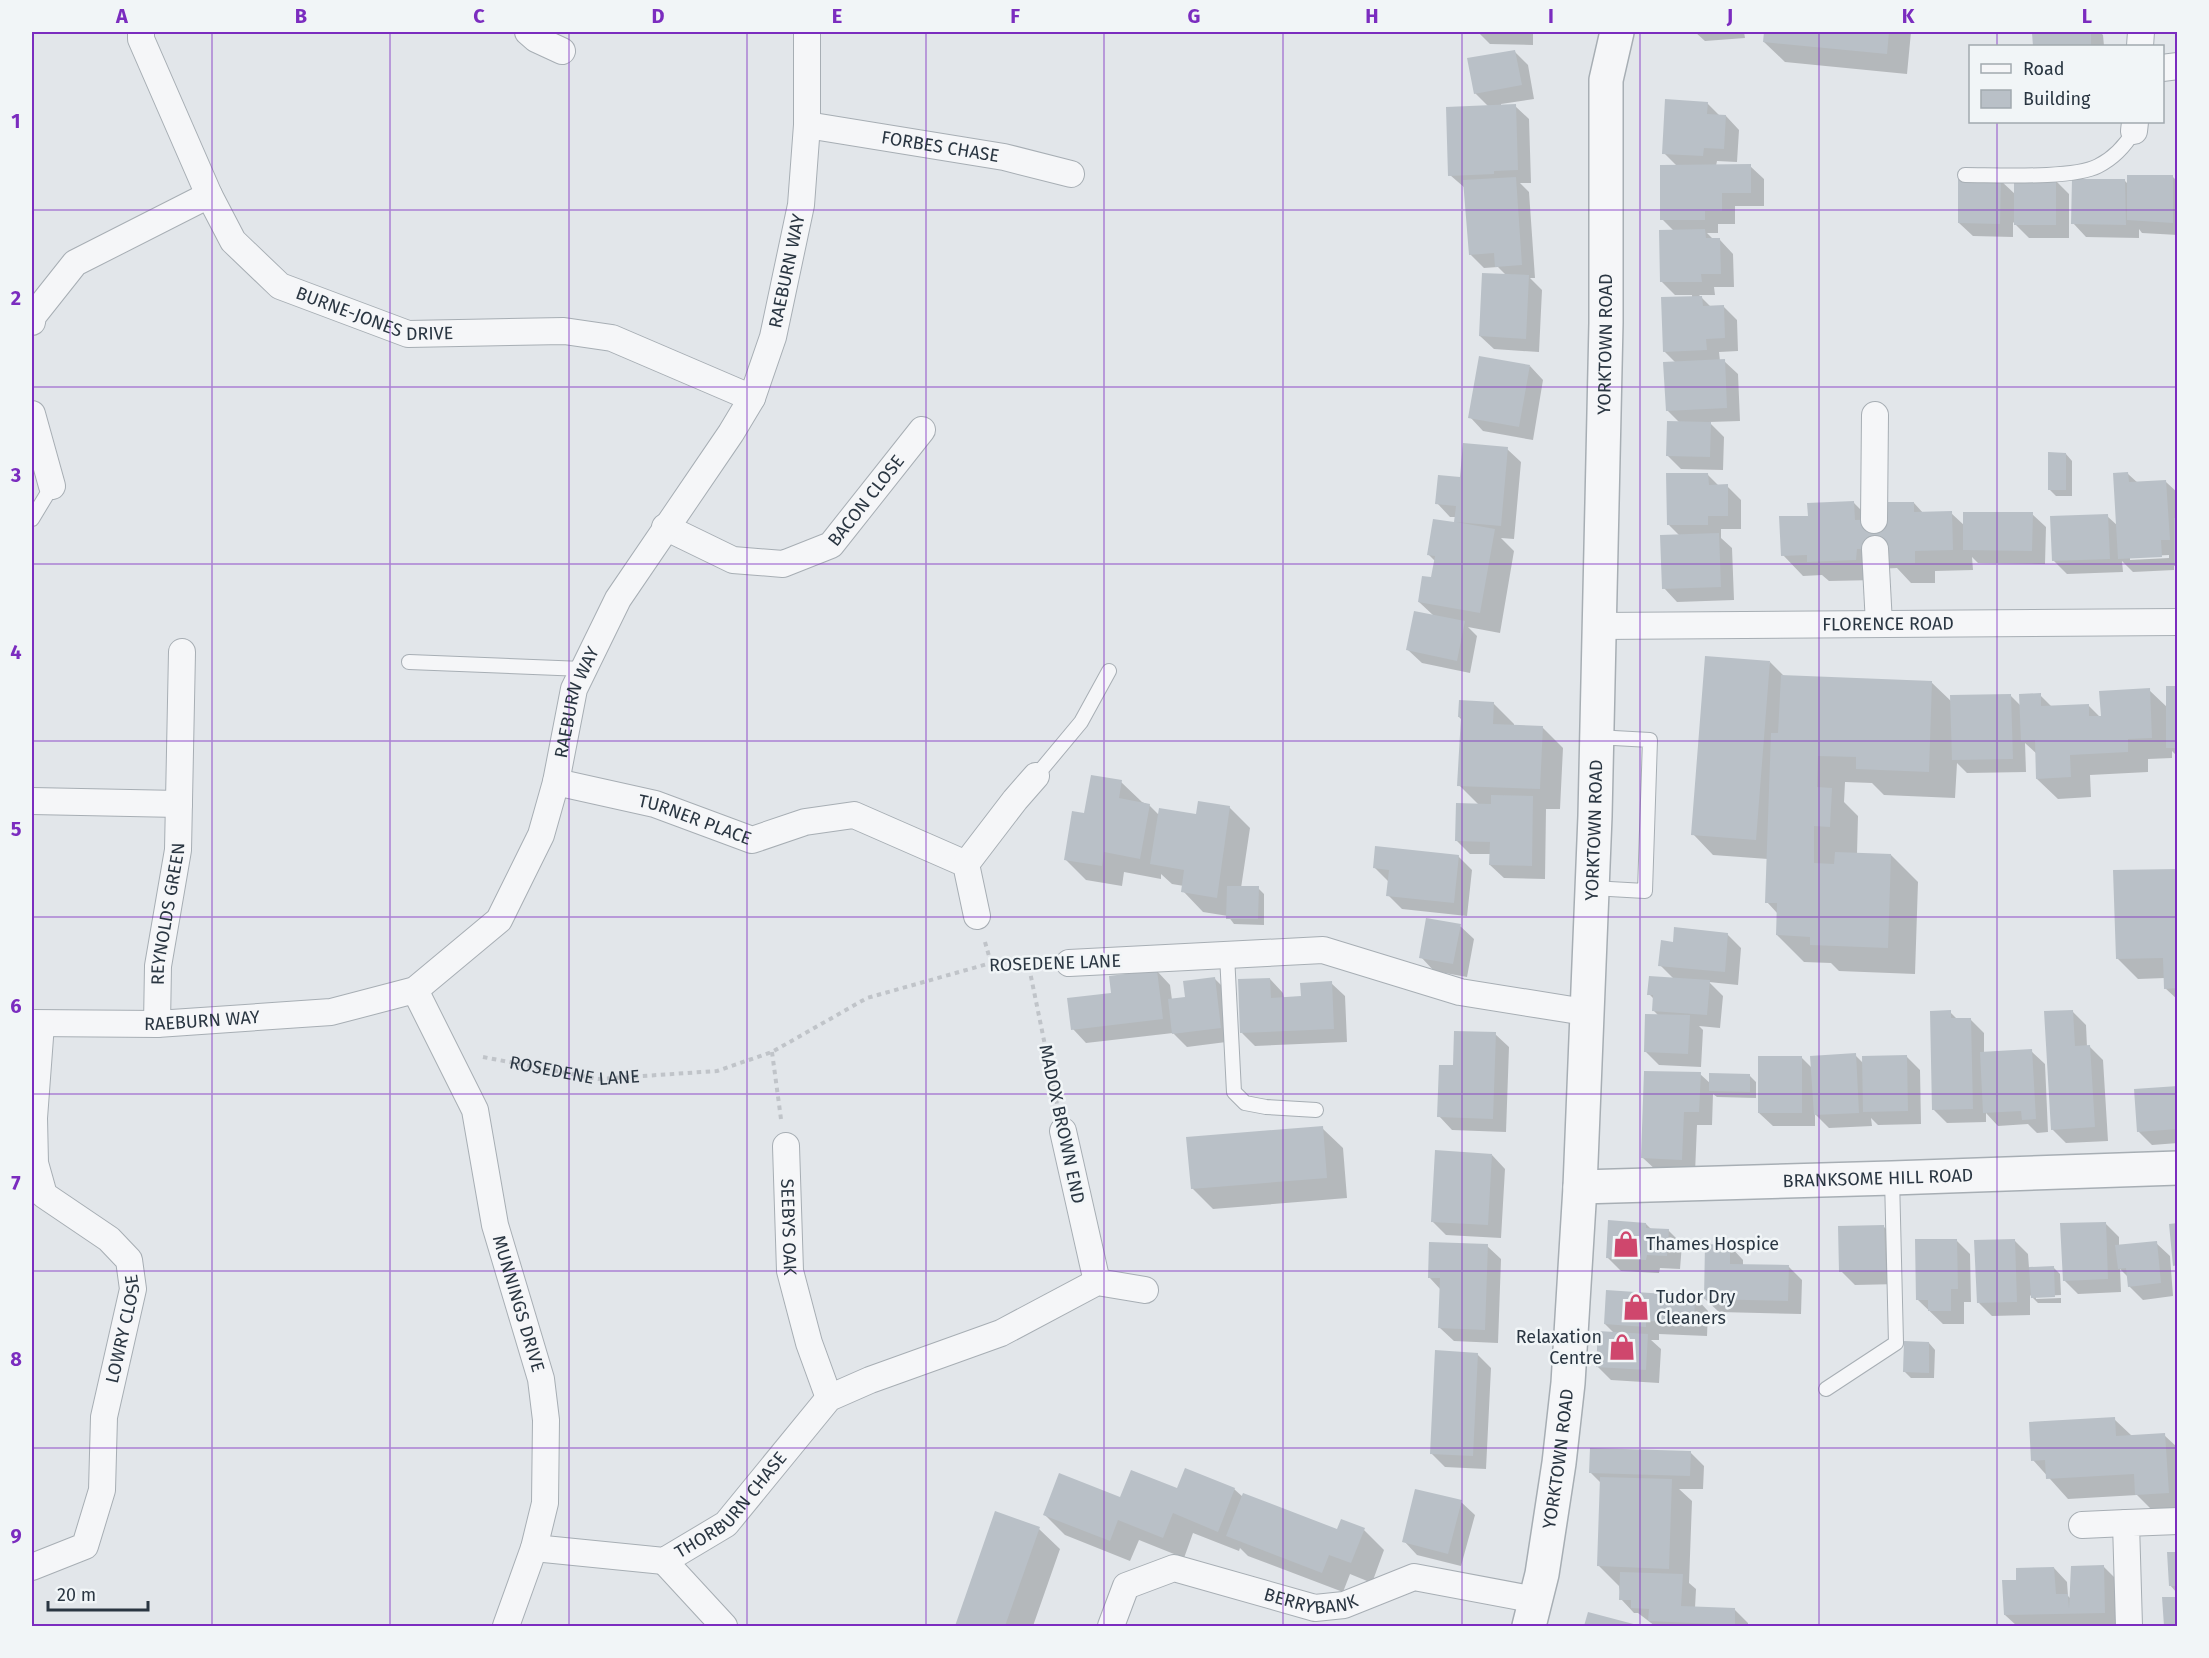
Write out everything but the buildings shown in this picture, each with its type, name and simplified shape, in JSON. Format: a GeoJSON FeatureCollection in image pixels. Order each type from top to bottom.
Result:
{"type":"FeatureCollection","features":[{"type":"Feature","properties":{"kind":"street","name":"BURNE-JONES DRIVE"},"geometry":{"type":"LineString","coordinates":[[141,32],[141,39],[209,195],[233,241],[280,286],[408,334],[564,331],[612,338],[753,398]]}},
{"type":"Feature","properties":{"kind":"street"},"geometry":{"type":"LineString","coordinates":[[528,32],[536,39],[561,51]]}},
{"type":"Feature","properties":{"kind":"street","name":"RAEBURN WAY"},"geometry":{"type":"LineString","coordinates":[[36,1024],[157,1024],[331,1012],[415,990],[499,920],[541,835],[556,782],[574,689],[583,669],[618,598],[753,398],[773,337],[801,205],[807,125],[807,32]]}},
{"type":"Feature","properties":{"kind":"street","name":"YORKTOWN ROAD"},"geometry":{"type":"LineString","coordinates":[[1533,1613],[1552,1520],[1568,1383],[1580,1187],[1592,888],[1606,322],[1606,80],[1617,32]]}},
{"type":"Feature","properties":{"kind":"street","name":"FORBES CHASE"},"geometry":{"type":"LineString","coordinates":[[807,125],[1004,157],[1071,174]]}},
{"type":"Feature","properties":{"kind":"street"},"geometry":{"type":"LineString","coordinates":[[32,322],[33,316],[75,263],[209,195]]}},
{"type":"Feature","properties":{"kind":"street"},"geometry":{"type":"LineString","coordinates":[[32,414],[52,486]]}},
{"type":"Feature","properties":{"kind":"street"},"geometry":{"type":"LineString","coordinates":[[1874,520],[1875,415]]}},
{"type":"Feature","properties":{"kind":"street","name":"BACON CLOSE"},"geometry":{"type":"LineString","coordinates":[[665,527],[733,560],[783,564],[831,545],[922,430]]}},
{"type":"Feature","properties":{"kind":"street"},"geometry":{"type":"LineString","coordinates":[[1875,549],[1879,624]]}},
{"type":"Feature","properties":{"kind":"street","name":"FLORENCE ROAD"},"geometry":{"type":"LineString","coordinates":[[1598,626],[2178,622]]}},
{"type":"Feature","properties":{"kind":"street","name":"REYNOLDS GREEN"},"geometry":{"type":"LineString","coordinates":[[157,1024],[158,966],[178,850],[182,652]]}},
{"type":"Feature","properties":{"kind":"street"},"geometry":{"type":"LineString","coordinates":[[977,916],[966,864],[1036,776]]}},
{"type":"Feature","properties":{"kind":"street","name":"TURNER PLACE"},"geometry":{"type":"LineString","coordinates":[[556,782],[655,804],[752,840],[805,822],[854,815],[966,864]]}},
{"type":"Feature","properties":{"kind":"street"},"geometry":{"type":"LineString","coordinates":[[32,801],[178,804]]}},
{"type":"Feature","properties":{"kind":"street","name":"ROSEDENE LANE"},"geometry":{"type":"LineString","coordinates":[[1069,963],[1323,950],[1460,992],[1586,1012]]}},
{"type":"Feature","properties":{"kind":"street","name":"MUNNINGS DRIVE"},"geometry":{"type":"LineString","coordinates":[[415,990],[475,1110],[495,1225],[541,1378],[546,1420],[545,1503],[534,1548],[506,1626]]}},
{"type":"Feature","properties":{"kind":"street","name":"LOWRY CLOSE"},"geometry":{"type":"LineString","coordinates":[[32,1567],[85,1546],[102,1490],[104,1417],[133,1289],[129,1260],[109,1239],[44,1195],[34,1163],[36,1024]]}},
{"type":"Feature","properties":{"kind":"street","name":"MADOX BROWN END"},"geometry":{"type":"LineString","coordinates":[[1063,1131],[1097,1282]]}},
{"type":"Feature","properties":{"kind":"street","name":"SEEBYS OAK"},"geometry":{"type":"LineString","coordinates":[[786,1146],[790,1271],[809,1343],[829,1398]]}},
{"type":"Feature","properties":{"kind":"street","name":"BRANKSOME HILL ROAD"},"geometry":{"type":"LineString","coordinates":[[1580,1187],[2178,1168]]}},
{"type":"Feature","properties":{"kind":"street"},"geometry":{"type":"LineString","coordinates":[[829,1398],[870,1380],[1001,1333],[1097,1282],[1145,1290]]}},
{"type":"Feature","properties":{"kind":"street","name":"THORBURN CHASE"},"geometry":{"type":"LineString","coordinates":[[534,1548],[664,1561],[726,1524],[829,1398]]}},
{"type":"Feature","properties":{"kind":"street"},"geometry":{"type":"LineString","coordinates":[[2082,1525],[2178,1521]]}},
{"type":"Feature","properties":{"kind":"street"},"geometry":{"type":"LineString","coordinates":[[2126,1523],[2129,1626]]}},
{"type":"Feature","properties":{"kind":"street"},"geometry":{"type":"LineString","coordinates":[[664,1561],[724,1626]]}},
{"type":"Feature","properties":{"kind":"street","name":"BERRYBANK"},"geometry":{"type":"LineString","coordinates":[[1111,1626],[1126,1586],[1174,1568],[1315,1608],[1344,1605],[1414,1577],[1533,1613]]}},
{"type":"Feature","properties":{"kind":"lane"},"geometry":{"type":"LineString","coordinates":[[1965,175],[2061,174],[2097,167],[2122,149],[2135,127]]}},
{"type":"Feature","properties":{"kind":"lane"},"geometry":{"type":"LineString","coordinates":[[32,519],[52,486]]}},
{"type":"Feature","properties":{"kind":"lane"},"geometry":{"type":"LineString","coordinates":[[409,662],[583,669]]}},
{"type":"Feature","properties":{"kind":"lane"},"geometry":{"type":"LineString","coordinates":[[1036,776],[1081,722],[1109,671]]}},
{"type":"Feature","properties":{"kind":"lane"},"geometry":{"type":"LineString","coordinates":[[1592,888],[1645,891],[1650,740],[1596,737]]}},
{"type":"Feature","properties":{"kind":"lane"},"geometry":{"type":"LineString","coordinates":[[1227,955],[1234,1092],[1245,1103],[1266,1107],[1316,1110]]}},
{"type":"Feature","properties":{"kind":"lane"},"geometry":{"type":"LineString","coordinates":[[1826,1389],[1896,1343],[1892,1178]]}},
{"type":"Feature","properties":{"kind":"path","name":"ROSEDENE LANE"},"geometry":{"type":"LineString","coordinates":[[481,1056],[598,1079],[717,1071],[772,1053],[867,998],[991,963],[1029,967],[1069,963]]}},
{"type":"Feature","properties":{"kind":"path","name":"MADOX BROWN END"},"geometry":{"type":"LineString","coordinates":[[1029,967],[1063,1131]]}},
{"type":"Feature","properties":{"kind":"path"},"geometry":{"type":"LineString","coordinates":[[772,1053],[786,1146]]}},
{"type":"Feature","properties":{"kind":"place","name":"Thames Hospice"},"geometry":{"type":"Point","coordinates":[1626,1244]}},
{"type":"Feature","properties":{"kind":"place","name":"Tudor Dry Cleaners"},"geometry":{"type":"Point","coordinates":[1636,1307]}},
{"type":"Feature","properties":{"kind":"place","name":"Relaxation Centre"},"geometry":{"type":"Point","coordinates":[1622,1347]}}]}
